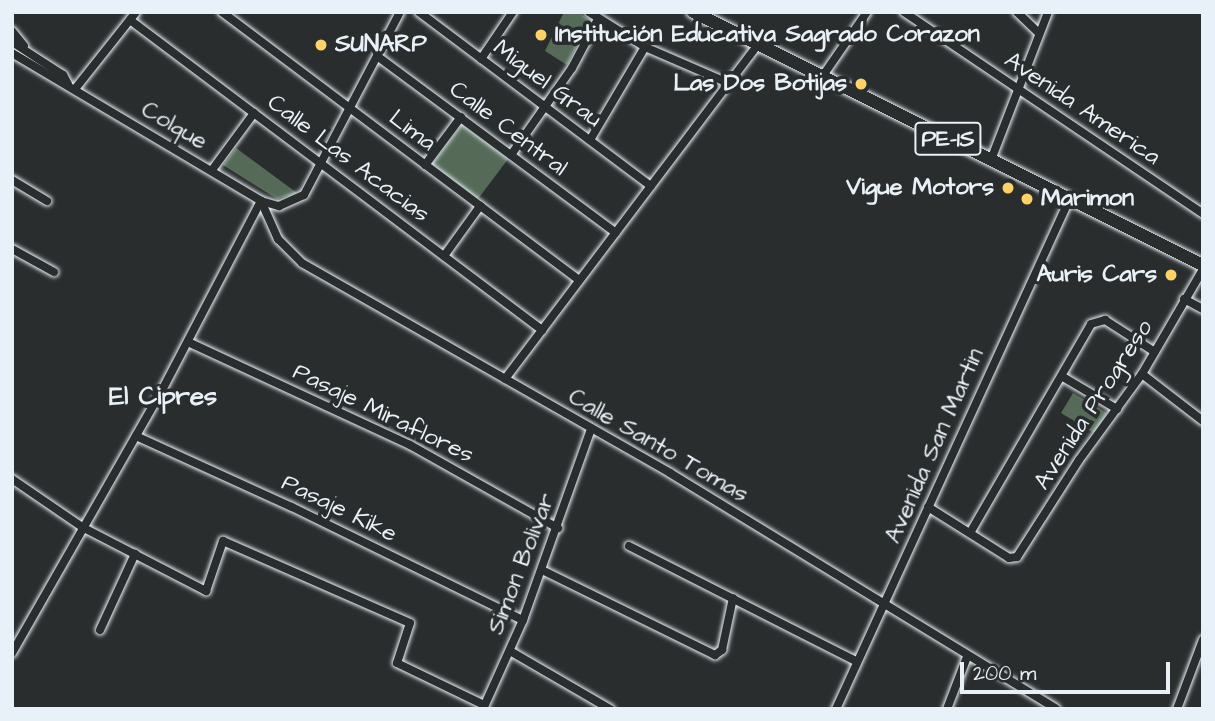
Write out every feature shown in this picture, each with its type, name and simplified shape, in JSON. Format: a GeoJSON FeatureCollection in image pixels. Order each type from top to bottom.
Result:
{"type":"FeatureCollection","features":[{"type":"Feature","properties":{"kind":"highway","name":"PE-1S"},"geometry":{"type":"LineString","coordinates":[[693,12],[1203,267]]}},
{"type":"Feature","properties":{"kind":"street","name":"Lima"},"geometry":{"type":"LineString","coordinates":[[222,12],[579,280]]}},
{"type":"Feature","properties":{"kind":"street"},"geometry":{"type":"LineString","coordinates":[[12,653],[188,342],[261,201],[279,206],[293,203],[304,195],[400,12]]}},
{"type":"Feature","properties":{"kind":"street","name":"Miguel Grau"},"geometry":{"type":"LineString","coordinates":[[419,12],[651,186]]}},
{"type":"Feature","properties":{"kind":"street"},"geometry":{"type":"LineString","coordinates":[[481,59],[513,12]]}},
{"type":"Feature","properties":{"kind":"street"},"geometry":{"type":"LineString","coordinates":[[589,12],[645,47],[728,83]]}},
{"type":"Feature","properties":{"kind":"street"},"geometry":{"type":"LineString","coordinates":[[822,77],[867,12]]}},
{"type":"Feature","properties":{"kind":"street","name":"Avenida America"},"geometry":{"type":"LineString","coordinates":[[904,12],[1203,214]]}},
{"type":"Feature","properties":{"kind":"street"},"geometry":{"type":"LineString","coordinates":[[1017,12],[1039,33]]}},
{"type":"Feature","properties":{"kind":"street"},"geometry":{"type":"LineString","coordinates":[[991,160],[1048,12]]}},
{"type":"Feature","properties":{"kind":"street"},"geometry":{"type":"LineString","coordinates":[[72,86],[133,16]]}},
{"type":"Feature","properties":{"kind":"street","name":"Calle Las Acacias"},"geometry":{"type":"LineString","coordinates":[[133,16],[254,113],[542,330]]}},
{"type":"Feature","properties":{"kind":"street"},"geometry":{"type":"LineString","coordinates":[[511,155],[546,107],[598,19]]}},
{"type":"Feature","properties":{"kind":"street","name":"Colque"},"geometry":{"type":"LineString","coordinates":[[12,31],[27,51]]}},
{"type":"Feature","properties":{"kind":"street","name":"Colque"},"geometry":{"type":"LineString","coordinates":[[12,42],[64,75],[72,86]]}},
{"type":"Feature","properties":{"kind":"street"},"geometry":{"type":"LineString","coordinates":[[505,379],[757,46]]}},
{"type":"Feature","properties":{"kind":"street"},"geometry":{"type":"LineString","coordinates":[[590,139],[645,47]]}},
{"type":"Feature","properties":{"kind":"street","name":"Colque"},"geometry":{"type":"LineString","coordinates":[[12,53],[72,86],[261,201]]}},
{"type":"Feature","properties":{"kind":"street","name":"Calle Central"},"geometry":{"type":"LineString","coordinates":[[377,56],[616,233]]}},
{"type":"Feature","properties":{"kind":"street"},"geometry":{"type":"LineString","coordinates":[[212,170],[254,113]]}},
{"type":"Feature","properties":{"kind":"street"},"geometry":{"type":"LineString","coordinates":[[425,165],[461,117]]}},
{"type":"Feature","properties":{"kind":"street"},"geometry":{"type":"LineString","coordinates":[[12,180],[47,201]]}},
{"type":"Feature","properties":{"kind":"street","name":"Avenida San Martin"},"geometry":{"type":"LineString","coordinates":[[836,709],[880,605],[1069,200]]}},
{"type":"Feature","properties":{"kind":"street","name":"Calle Santo Tomas"},"geometry":{"type":"LineString","coordinates":[[261,201],[278,239],[302,263],[797,550],[880,605],[1056,709]]}},
{"type":"Feature","properties":{"kind":"street"},"geometry":{"type":"LineString","coordinates":[[444,256],[480,206]]}},
{"type":"Feature","properties":{"kind":"street"},"geometry":{"type":"LineString","coordinates":[[12,249],[54,272]]}},
{"type":"Feature","properties":{"kind":"street","name":"Avenida Progreso"},"geometry":{"type":"LineString","coordinates":[[970,533],[1009,558],[1017,557],[1142,374],[1203,267]]}},
{"type":"Feature","properties":{"kind":"street"},"geometry":{"type":"LineString","coordinates":[[1184,299],[1203,309]]}},
{"type":"Feature","properties":{"kind":"street"},"geometry":{"type":"LineString","coordinates":[[928,507],[970,533],[1098,320],[1155,352]]}},
{"type":"Feature","properties":{"kind":"street","name":"Pasaje Miraflores"},"geometry":{"type":"LineString","coordinates":[[188,342],[410,445],[558,528]]}},
{"type":"Feature","properties":{"kind":"street"},"geometry":{"type":"LineString","coordinates":[[1142,374],[1203,421]]}},
{"type":"Feature","properties":{"kind":"street"},"geometry":{"type":"LineString","coordinates":[[1063,377],[1117,409]]}},
{"type":"Feature","properties":{"kind":"street","name":"Simon Bolivar"},"geometry":{"type":"LineString","coordinates":[[483,707],[523,620],[558,528],[591,429]]}},
{"type":"Feature","properties":{"kind":"street","name":"Pasaje Kike"},"geometry":{"type":"LineString","coordinates":[[136,436],[292,507],[523,620]]}},
{"type":"Feature","properties":{"kind":"street"},"geometry":{"type":"LineString","coordinates":[[12,479],[82,527],[206,591],[223,541],[410,624],[397,663],[483,707]]}},
{"type":"Feature","properties":{"kind":"street"},"geometry":{"type":"LineString","coordinates":[[629,546],[856,661]]}},
{"type":"Feature","properties":{"kind":"street"},"geometry":{"type":"LineString","coordinates":[[100,630],[135,554]]}},
{"type":"Feature","properties":{"kind":"street"},"geometry":{"type":"LineString","coordinates":[[542,570],[715,655],[722,650],[733,598]]}},
{"type":"Feature","properties":{"kind":"street"},"geometry":{"type":"LineString","coordinates":[[1179,708],[1203,640]]}},
{"type":"Feature","properties":{"kind":"street"},"geometry":{"type":"LineString","coordinates":[[510,651],[610,709]]}},
{"type":"Feature","properties":{"kind":"street"},"geometry":{"type":"LineString","coordinates":[[947,709],[968,657]]}},
{"type":"Feature","properties":{"kind":"green space"},"geometry":{"type":"Polygon","coordinates":[[[564,12],[578,12],[590,20],[567,65],[545,51],[564,12]]]}},
{"type":"Feature","properties":{"kind":"green space"},"geometry":{"type":"Polygon","coordinates":[[[462,125],[508,159],[478,199],[432,164],[462,125]]]}},
{"type":"Feature","properties":{"kind":"green space"},"geometry":{"type":"Polygon","coordinates":[[[236,148],[297,193],[277,199],[223,165],[236,148]]]}},
{"type":"Feature","properties":{"kind":"green space"},"geometry":{"type":"Polygon","coordinates":[[[1073,393],[1107,413],[1094,433],[1061,413],[1073,393]]]}},
{"type":"Feature","properties":{"kind":"place","name":"Institución Educativa Sagrado Corazon"},"geometry":{"type":"Point","coordinates":[541,35]}},
{"type":"Feature","properties":{"kind":"place","name":"SUNARP"},"geometry":{"type":"Point","coordinates":[321,45]}},
{"type":"Feature","properties":{"kind":"place","name":"Las Dos Botijas"},"geometry":{"type":"Point","coordinates":[861,84]}},
{"type":"Feature","properties":{"kind":"place","name":"Vigue Motors"},"geometry":{"type":"Point","coordinates":[1008,188]}},
{"type":"Feature","properties":{"kind":"place","name":"Marimon"},"geometry":{"type":"Point","coordinates":[1027,199]}},
{"type":"Feature","properties":{"kind":"place","name":"Auris Cars"},"geometry":{"type":"Point","coordinates":[1171,275]}},
{"type":"Feature","properties":{"kind":"district","name":"El Cipres"},"geometry":{"type":"Point","coordinates":[163,397]}}]}
